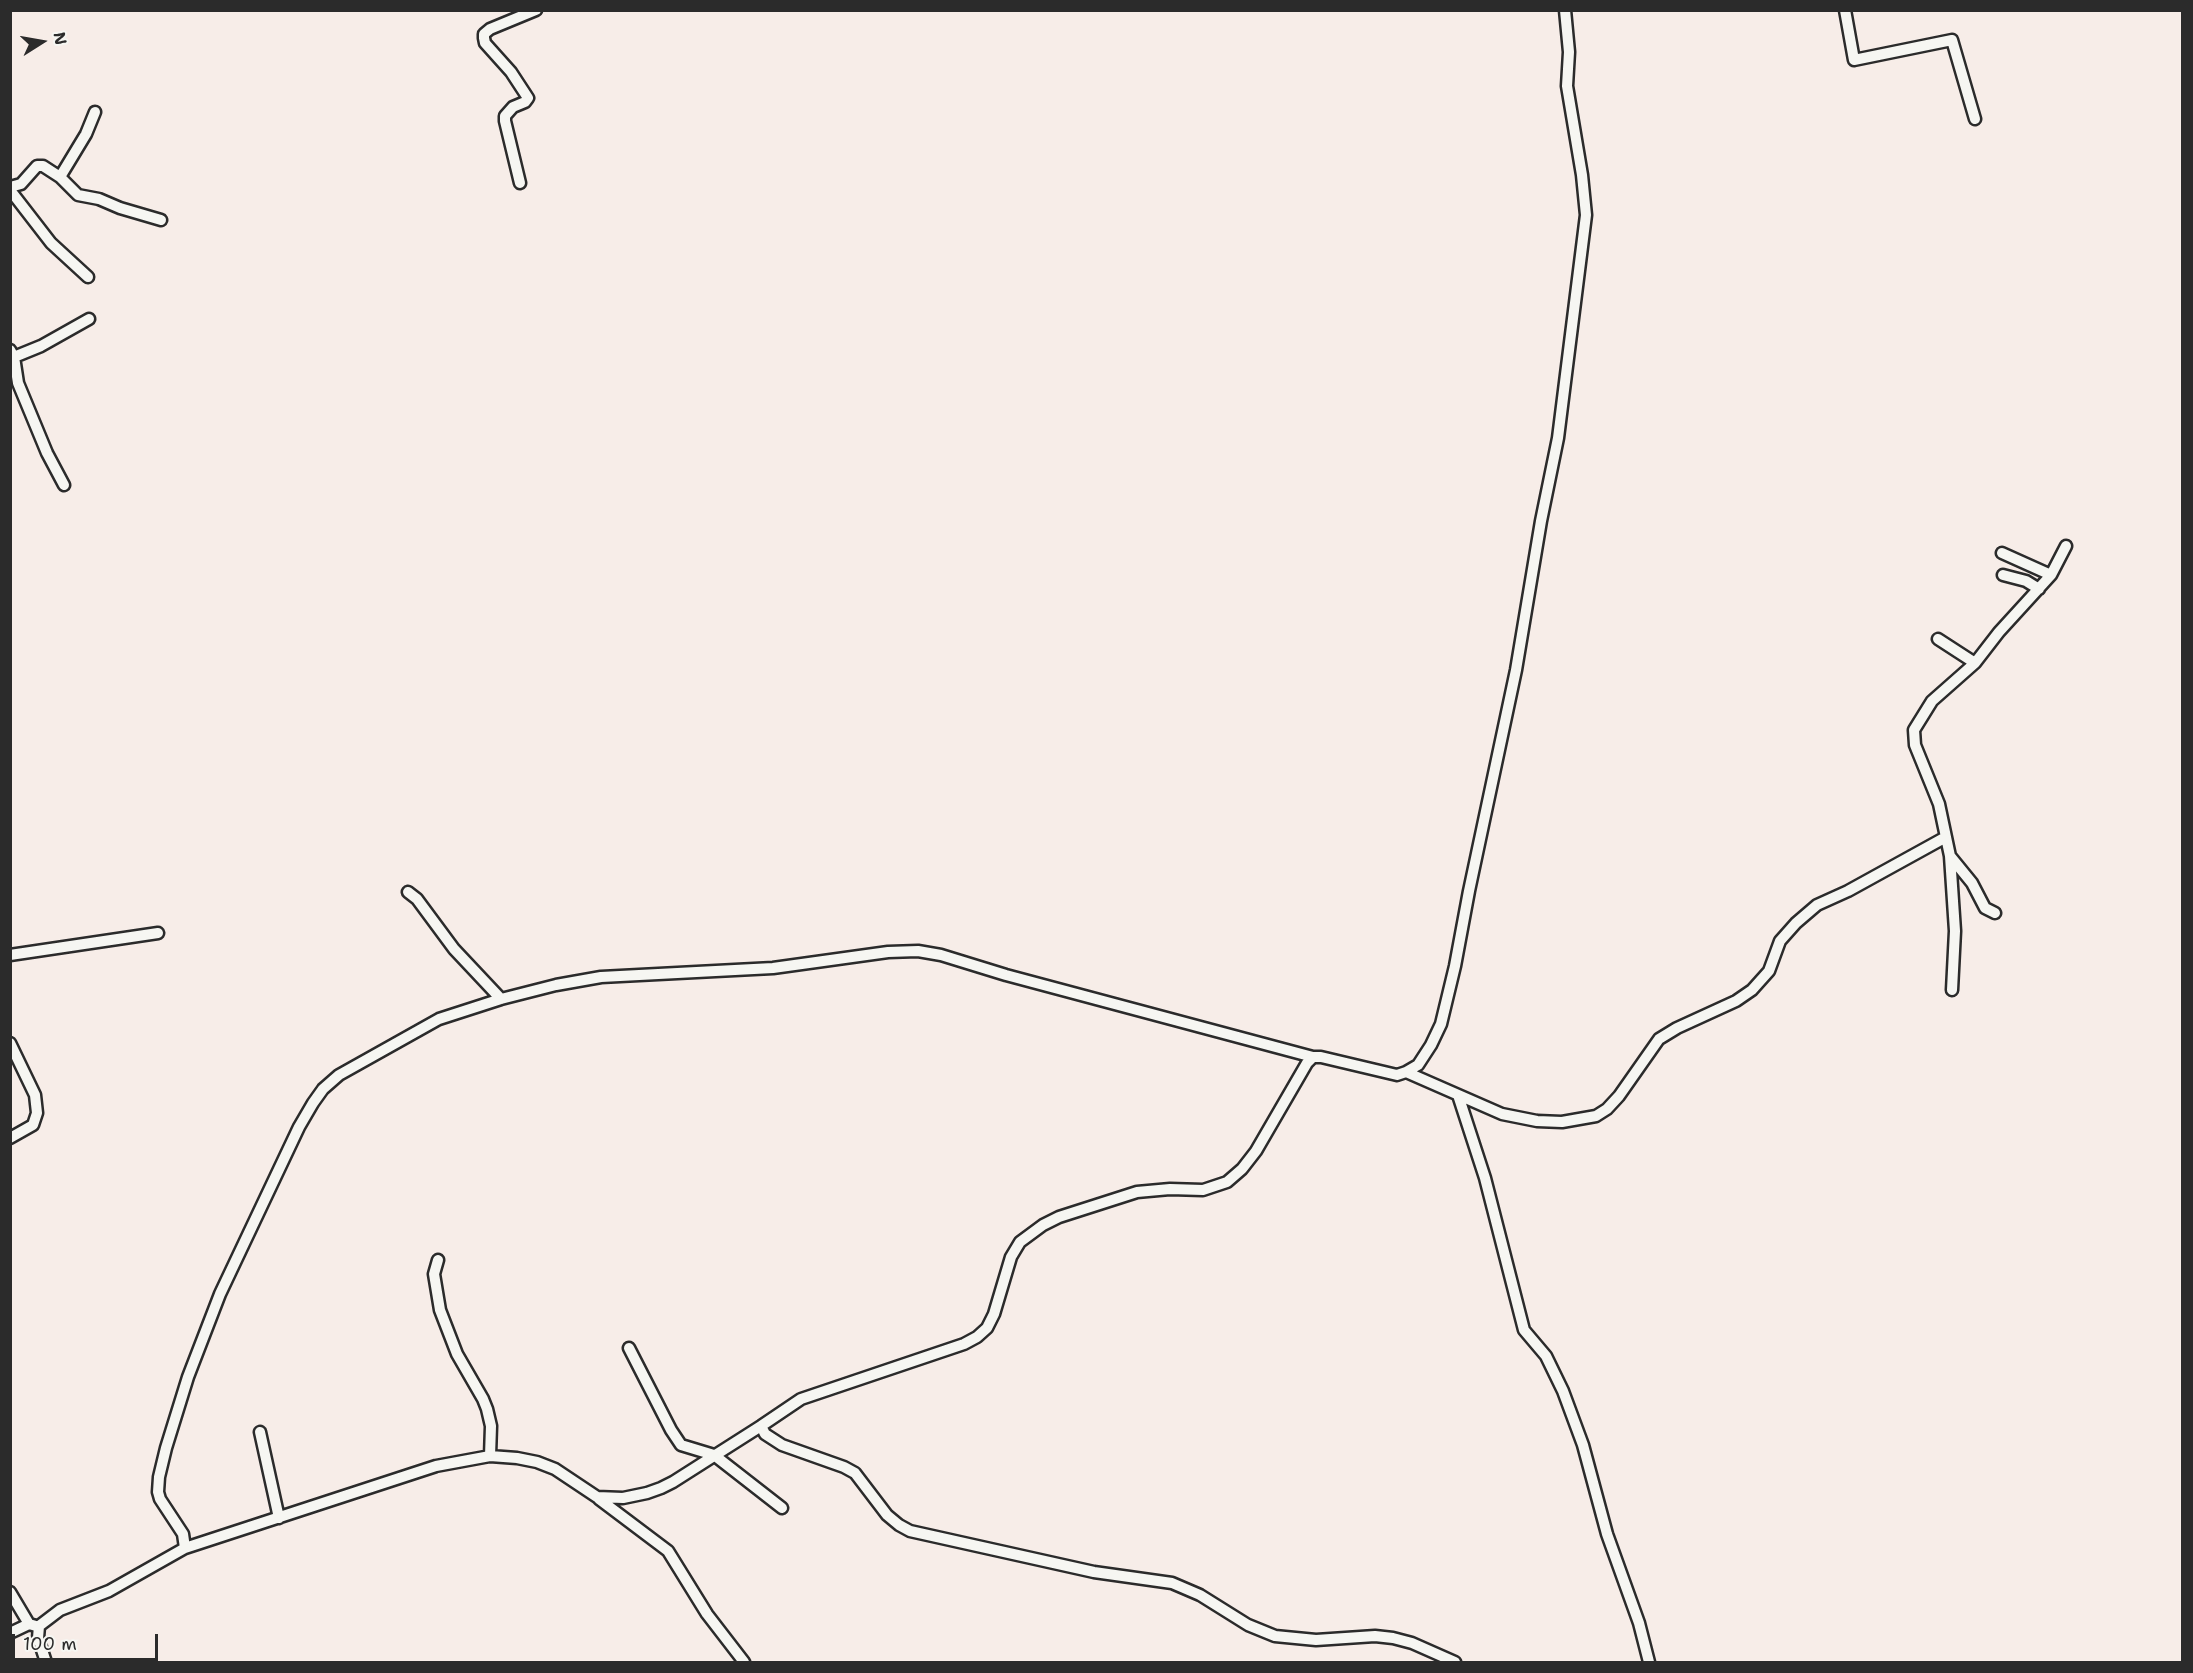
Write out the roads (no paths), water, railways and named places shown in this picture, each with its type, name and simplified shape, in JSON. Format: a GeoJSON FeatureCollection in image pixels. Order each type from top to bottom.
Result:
{"type":"FeatureCollection","features":[{"type":"Feature","properties":{"kind":"street"},"geometry":{"type":"LineString","coordinates":[[520,183],[505,116],[513,107],[525,102],[528,98],[511,72],[485,43],[484,34],[490,29],[536,10]]}},
{"type":"Feature","properties":{"kind":"street"},"geometry":{"type":"LineString","coordinates":[[185,1548],[183,1534],[160,1499],[158,1492],[161,1467],[178,1406],[219,1294],[313,1102],[323,1089],[339,1075],[412,1032],[459,1011],[556,985],[602,977],[773,968],[888,952],[918,951],[941,955],[1005,975],[1313,1057],[1388,1074],[1406,1072],[1418,1065],[1441,1024],[1455,966],[1516,670],[1541,521],[1558,438],[1586,215],[1567,86],[1569,52],[1565,10]]}},
{"type":"Feature","properties":{"kind":"street"},"geometry":{"type":"LineString","coordinates":[[1845,10],[1854,60],[1952,40],[1975,119]]}},
{"type":"Feature","properties":{"kind":"street"},"geometry":{"type":"LineString","coordinates":[[60,177],[86,134],[95,112]]}},
{"type":"Feature","properties":{"kind":"street"},"geometry":{"type":"LineString","coordinates":[[88,277],[51,243],[10,188],[21,184],[39,165],[60,177],[78,195],[99,199],[161,220]]}},
{"type":"Feature","properties":{"kind":"street"},"geometry":{"type":"LineString","coordinates":[[64,485],[47,453],[18,383],[12,354],[41,346],[89,319]]}},
{"type":"Feature","properties":{"kind":"street"},"geometry":{"type":"LineString","coordinates":[[1952,990],[1955,932],[1950,856],[1939,804],[1915,745],[1914,730],[1932,701],[1975,663],[1999,632],[2051,575],[2066,546]]}},
{"type":"Feature","properties":{"kind":"street"},"geometry":{"type":"LineString","coordinates":[[2002,554],[2051,575]]}},
{"type":"Feature","properties":{"kind":"street"},"geometry":{"type":"LineString","coordinates":[[2003,575],[2026,581],[2039,589]]}},
{"type":"Feature","properties":{"kind":"street"},"geometry":{"type":"LineString","coordinates":[[1938,639],[1975,663]]}},
{"type":"Feature","properties":{"kind":"street"},"geometry":{"type":"LineString","coordinates":[[1406,1072],[1502,1114],[1537,1121],[1562,1122],[1596,1116],[1607,1109],[1619,1096],[1659,1038],[1736,1001],[1752,990],[1769,971],[1780,941],[1817,905],[1848,891],[1946,837]]}},
{"type":"Feature","properties":{"kind":"street"},"geometry":{"type":"LineString","coordinates":[[1950,856],[1972,883],[1985,908],[1995,913]]}},
{"type":"Feature","properties":{"kind":"street"},"geometry":{"type":"LineString","coordinates":[[408,892],[417,899],[454,949],[501,999]]}},
{"type":"Feature","properties":{"kind":"street"},"geometry":{"type":"LineString","coordinates":[[10,956],[158,933]]}},
{"type":"Feature","properties":{"kind":"street"},"geometry":{"type":"LineString","coordinates":[[10,1043],[35,1095],[37,1113],[33,1125],[10,1138]]}},
{"type":"Feature","properties":{"kind":"street"},"geometry":{"type":"LineString","coordinates":[[597,1497],[613,1499],[647,1494],[673,1482],[801,1399],[964,1344],[977,1337],[987,1328],[994,1314],[1005,1273],[1020,1242],[1051,1221],[1137,1192],[1170,1189],[1203,1190],[1227,1182],[1242,1169],[1256,1151],[1307,1063],[1313,1057]]}},
{"type":"Feature","properties":{"kind":"street"},"geometry":{"type":"LineString","coordinates":[[1458,1095],[1485,1178],[1524,1330],[1546,1356],[1563,1391],[1583,1444],[1607,1534],[1639,1623],[1649,1662]]}},
{"type":"Feature","properties":{"kind":"street"},"geometry":{"type":"LineString","coordinates":[[438,1260],[434,1274],[438,1303],[457,1354],[487,1409],[491,1426],[490,1456]]}},
{"type":"Feature","properties":{"kind":"street"},"geometry":{"type":"LineString","coordinates":[[629,1348],[681,1444],[714,1455],[782,1508]]}},
{"type":"Feature","properties":{"kind":"street"},"geometry":{"type":"LineString","coordinates":[[760,1426],[765,1434],[782,1445],[855,1473],[887,1515],[910,1531],[1094,1572],[1172,1583],[1200,1595],[1248,1625],[1275,1636],[1317,1640],[1375,1636],[1393,1638],[1412,1643],[1455,1662]]}},
{"type":"Feature","properties":{"kind":"street"},"geometry":{"type":"LineString","coordinates":[[260,1432],[279,1518]]}},
{"type":"Feature","properties":{"kind":"street"},"geometry":{"type":"LineString","coordinates":[[10,1633],[34,1625],[60,1610],[109,1591],[185,1548],[436,1466],[490,1456],[527,1460],[547,1465],[597,1497],[668,1551],[707,1614],[744,1662]]}},
{"type":"Feature","properties":{"kind":"street"},"geometry":{"type":"LineString","coordinates":[[10,1592],[34,1625],[46,1662]]}}]}
